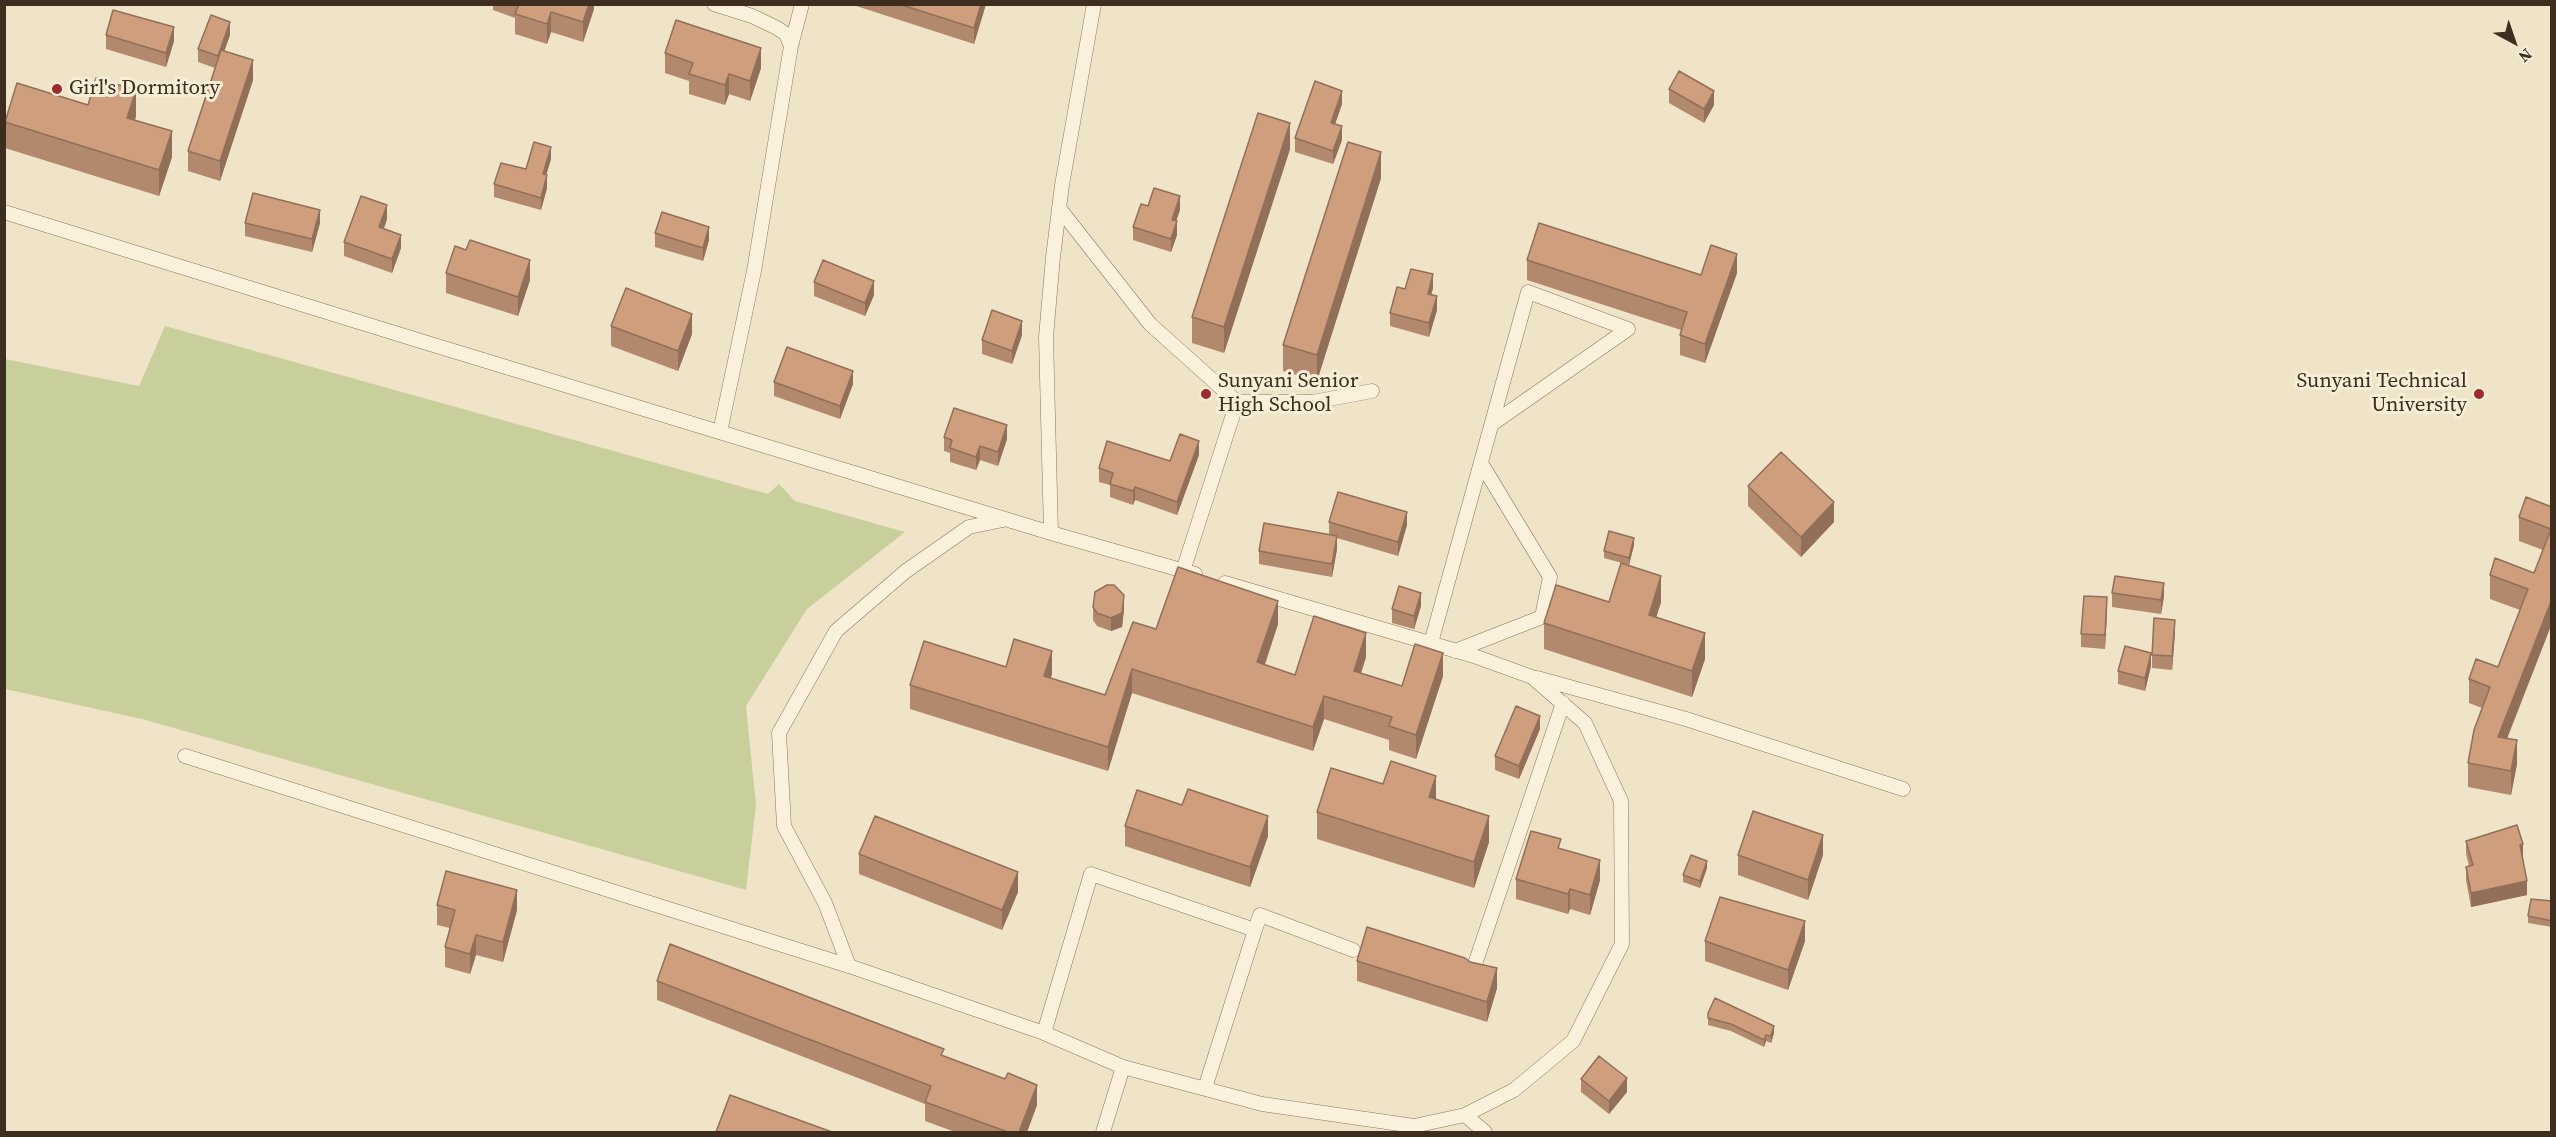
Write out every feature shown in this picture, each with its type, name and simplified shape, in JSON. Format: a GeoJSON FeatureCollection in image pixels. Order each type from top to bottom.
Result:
{"type":"FeatureCollection","features":[{"type":"Feature","properties":{"kind":"lane"},"geometry":{"type":"LineString","coordinates":[[714,4],[752,16],[777,28],[786,34],[791,46]]}},
{"type":"Feature","properties":{"kind":"lane"},"geometry":{"type":"LineString","coordinates":[[720,432],[754,271],[791,46],[802,4]]}},
{"type":"Feature","properties":{"kind":"lane"},"geometry":{"type":"LineString","coordinates":[[1051,533],[1046,337],[1059,208],[1094,4]]}},
{"type":"Feature","properties":{"kind":"lane"},"geometry":{"type":"LineString","coordinates":[[1059,208],[1150,324],[1238,402],[1313,402],[1372,391]]}},
{"type":"Feature","properties":{"kind":"lane"},"geometry":{"type":"LineString","coordinates":[[4,212],[1051,533],[1431,643],[1532,677],[1686,719],[1903,789]]}},
{"type":"Feature","properties":{"kind":"lane"},"geometry":{"type":"LineString","coordinates":[[1431,643],[1491,423],[1528,292],[1628,329],[1491,423]]}},
{"type":"Feature","properties":{"kind":"lane"},"geometry":{"type":"LineString","coordinates":[[1183,571],[1238,402]]}},
{"type":"Feature","properties":{"kind":"lane"},"geometry":{"type":"LineString","coordinates":[[1455,651],[1542,617],[1550,577],[1481,463]]}},
{"type":"Feature","properties":{"kind":"lane"},"geometry":{"type":"LineString","coordinates":[[849,966],[825,903],[784,826],[779,733],[836,631],[906,571],[969,528],[1005,519]]}},
{"type":"Feature","properties":{"kind":"lane"},"geometry":{"type":"LineString","coordinates":[[185,756],[849,966],[1044,1033],[1123,1067],[1262,1104],[1414,1126],[1465,1115],[1514,1090],[1573,1041],[1622,944],[1621,801],[1585,723],[1532,677]]}},
{"type":"Feature","properties":{"kind":"lane"},"geometry":{"type":"LineString","coordinates":[[1472,972],[1563,703]]}},
{"type":"Feature","properties":{"kind":"lane"},"geometry":{"type":"LineString","coordinates":[[1044,1033],[1091,874],[1255,930]]}},
{"type":"Feature","properties":{"kind":"lane"},"geometry":{"type":"LineString","coordinates":[[1205,1088],[1260,915],[1353,950]]}},
{"type":"Feature","properties":{"kind":"lane"},"geometry":{"type":"LineString","coordinates":[[1103,1132],[1123,1067]]}},
{"type":"Feature","properties":{"kind":"lane"},"geometry":{"type":"LineString","coordinates":[[1465,1115],[1485,1132]]}},
{"type":"Feature","properties":{"kind":"green space"},"geometry":{"type":"Polygon","coordinates":[[[165,326],[768,494],[779,484],[795,501],[905,532],[807,609],[746,706],[756,805],[746,890],[142,719],[5,689],[5,359],[139,386],[165,326]]]}},
{"type":"Feature","properties":{"kind":"building"},"geometry":{"type":"Polygon","coordinates":[[[519,4],[589,4],[583,22],[551,12],[547,24],[515,14],[519,4]]]}},
{"type":"Feature","properties":{"kind":"building"},"geometry":{"type":"Polygon","coordinates":[[[899,4],[981,4],[974,28],[899,4]]]}},
{"type":"Feature","properties":{"kind":"building"},"geometry":{"type":"Polygon","coordinates":[[[113,10],[174,27],[166,53],[106,35],[113,10]]]}},
{"type":"Feature","properties":{"kind":"building"},"geometry":{"type":"Polygon","coordinates":[[[211,15],[230,22],[218,56],[198,49],[211,15]]]}},
{"type":"Feature","properties":{"kind":"building"},"geometry":{"type":"Polygon","coordinates":[[[676,20],[761,48],[750,81],[729,74],[725,85],[689,74],[693,63],[665,53],[676,20]]]}},
{"type":"Feature","properties":{"kind":"building"},"geometry":{"type":"Polygon","coordinates":[[[221,50],[253,60],[220,161],[188,151],[221,50]]]}},
{"type":"Feature","properties":{"kind":"building"},"geometry":{"type":"Polygon","coordinates":[[[1679,71],[1714,91],[1704,109],[1669,89],[1679,71]]]}},
{"type":"Feature","properties":{"kind":"building"},"geometry":{"type":"Polygon","coordinates":[[[96,78],[136,90],[127,118],[172,131],[159,170],[5,122],[17,83],[88,105],[96,78]]]}},
{"type":"Feature","properties":{"kind":"building"},"geometry":{"type":"Polygon","coordinates":[[[1315,81],[1342,91],[1331,123],[1342,126],[1333,151],[1295,138],[1315,81]]]}},
{"type":"Feature","properties":{"kind":"building"},"geometry":{"type":"Polygon","coordinates":[[[1258,113],[1290,123],[1224,327],[1192,317],[1258,113]]]}},
{"type":"Feature","properties":{"kind":"building"},"geometry":{"type":"Polygon","coordinates":[[[534,142],[551,147],[543,174],[547,175],[541,198],[494,184],[501,163],[526,169],[534,142]]]}},
{"type":"Feature","properties":{"kind":"building"},"geometry":{"type":"Polygon","coordinates":[[[1348,142],[1381,152],[1317,355],[1283,345],[1348,142]]]}},
{"type":"Feature","properties":{"kind":"building"},"geometry":{"type":"Polygon","coordinates":[[[1154,188],[1180,196],[1172,220],[1177,221],[1171,239],[1133,227],[1141,204],[1148,206],[1154,188]]]}},
{"type":"Feature","properties":{"kind":"building"},"geometry":{"type":"Polygon","coordinates":[[[253,193],[320,210],[312,239],[245,223],[253,193]]]}},
{"type":"Feature","properties":{"kind":"building"},"geometry":{"type":"Polygon","coordinates":[[[361,196],[387,205],[379,227],[401,235],[392,259],[344,242],[361,196]]]}},
{"type":"Feature","properties":{"kind":"building"},"geometry":{"type":"Polygon","coordinates":[[[662,212],[709,227],[703,248],[655,233],[662,212]]]}},
{"type":"Feature","properties":{"kind":"building"},"geometry":{"type":"Polygon","coordinates":[[[1539,223],[1701,275],[1711,245],[1737,254],[1705,344],[1680,335],[1687,312],[1527,260],[1539,223]]]}},
{"type":"Feature","properties":{"kind":"building"},"geometry":{"type":"Polygon","coordinates":[[[470,240],[530,260],[518,297],[446,273],[455,246],[466,250],[470,240]]]}},
{"type":"Feature","properties":{"kind":"building"},"geometry":{"type":"Polygon","coordinates":[[[823,260],[874,281],[865,303],[814,282],[823,260]]]}},
{"type":"Feature","properties":{"kind":"building"},"geometry":{"type":"Polygon","coordinates":[[[1411,269],[1433,274],[1428,294],[1437,296],[1429,323],[1390,313],[1397,287],[1405,289],[1411,269]]]}},
{"type":"Feature","properties":{"kind":"building"},"geometry":{"type":"Polygon","coordinates":[[[626,288],[692,314],[678,351],[611,326],[626,288]]]}},
{"type":"Feature","properties":{"kind":"building"},"geometry":{"type":"Polygon","coordinates":[[[992,310],[1022,321],[1012,351],[982,340],[992,310]]]}},
{"type":"Feature","properties":{"kind":"building"},"geometry":{"type":"Polygon","coordinates":[[[787,347],[853,371],[840,406],[774,382],[787,347]]]}},
{"type":"Feature","properties":{"kind":"building"},"geometry":{"type":"Polygon","coordinates":[[[954,408],[1007,425],[998,452],[980,446],[976,457],[950,448],[952,440],[944,437],[954,408]]]}},
{"type":"Feature","properties":{"kind":"building"},"geometry":{"type":"Polygon","coordinates":[[[1180,434],[1199,441],[1177,502],[1135,487],[1133,491],[1110,484],[1113,473],[1099,468],[1107,441],[1170,461],[1180,434]]]}},
{"type":"Feature","properties":{"kind":"building"},"geometry":{"type":"Polygon","coordinates":[[[1781,452],[1834,502],[1801,537],[1748,486],[1781,452]]]}},
{"type":"Feature","properties":{"kind":"building"},"geometry":{"type":"Polygon","coordinates":[[[1338,492],[1407,512],[1398,542],[1329,522],[1338,492]]]}},
{"type":"Feature","properties":{"kind":"building"},"geometry":{"type":"Polygon","coordinates":[[[2526,497],[2552,507],[2552,599],[2498,737],[2517,740],[2511,771],[2468,763],[2474,730],[2490,687],[2469,679],[2476,659],[2498,667],[2528,589],[2490,575],[2495,558],[2534,573],[2551,529],[2519,517],[2526,497]]]}},
{"type":"Feature","properties":{"kind":"building"},"geometry":{"type":"Polygon","coordinates":[[[1264,523],[1337,536],[1332,564],[1259,551],[1264,523]]]}},
{"type":"Feature","properties":{"kind":"building"},"geometry":{"type":"Polygon","coordinates":[[[1609,531],[1634,538],[1629,558],[1604,551],[1609,531]]]}},
{"type":"Feature","properties":{"kind":"building"},"geometry":{"type":"Polygon","coordinates":[[[1621,563],[1661,576],[1649,615],[1705,633],[1692,671],[1544,623],[1556,585],[1609,602],[1621,563]]]}},
{"type":"Feature","properties":{"kind":"building"},"geometry":{"type":"Polygon","coordinates":[[[1178,567],[1278,601],[1257,662],[1295,675],[1314,616],[1366,633],[1354,671],[1402,686],[1415,644],[1443,653],[1416,735],[1389,726],[1392,717],[1324,696],[1313,727],[1132,669],[1108,747],[910,685],[924,641],[1006,667],[1014,639],[1052,651],[1044,676],[1105,695],[1133,622],[1156,629],[1178,567]]]}},
{"type":"Feature","properties":{"kind":"building"},"geometry":{"type":"Polygon","coordinates":[[[2115,576],[2164,583],[2161,600],[2112,593],[2115,576]]]}},
{"type":"Feature","properties":{"kind":"building"},"geometry":{"type":"Polygon","coordinates":[[[1107,585],[1114,585],[1124,595],[1122,613],[1111,618],[1097,613],[1093,607],[1095,592],[1107,585]]]}},
{"type":"Feature","properties":{"kind":"building"},"geometry":{"type":"Polygon","coordinates":[[[1399,586],[1421,593],[1414,616],[1392,609],[1399,586]]]}},
{"type":"Feature","properties":{"kind":"building"},"geometry":{"type":"Polygon","coordinates":[[[2084,596],[2107,597],[2105,635],[2081,634],[2084,596]]]}},
{"type":"Feature","properties":{"kind":"building"},"geometry":{"type":"Polygon","coordinates":[[[2154,618],[2175,620],[2172,656],[2152,655],[2154,618]]]}},
{"type":"Feature","properties":{"kind":"building"},"geometry":{"type":"Polygon","coordinates":[[[2125,646],[2151,653],[2145,678],[2118,671],[2125,646]]]}},
{"type":"Feature","properties":{"kind":"building"},"geometry":{"type":"Polygon","coordinates":[[[1516,706],[1540,716],[1519,766],[1495,756],[1516,706]]]}},
{"type":"Feature","properties":{"kind":"building"},"geometry":{"type":"Polygon","coordinates":[[[1391,761],[1436,776],[1429,797],[1489,816],[1474,862],[1317,812],[1331,768],[1383,784],[1391,761]]]}},
{"type":"Feature","properties":{"kind":"building"},"geometry":{"type":"Polygon","coordinates":[[[1188,789],[1268,816],[1250,867],[1125,826],[1137,790],[1182,805],[1188,789]]]}},
{"type":"Feature","properties":{"kind":"building"},"geometry":{"type":"Polygon","coordinates":[[[1753,811],[1823,835],[1808,880],[1738,855],[1753,811]]]}},
{"type":"Feature","properties":{"kind":"building"},"geometry":{"type":"Polygon","coordinates":[[[875,816],[1018,872],[1002,910],[859,854],[875,816]]]}},
{"type":"Feature","properties":{"kind":"building"},"geometry":{"type":"Polygon","coordinates":[[[2517,825],[2523,844],[2520,845],[2527,881],[2471,893],[2466,867],[2473,865],[2466,841],[2517,825]]]}},
{"type":"Feature","properties":{"kind":"building"},"geometry":{"type":"Polygon","coordinates":[[[1531,831],[1561,839],[1558,848],[1600,860],[1590,895],[1570,889],[1568,894],[1516,879],[1531,831]]]}},
{"type":"Feature","properties":{"kind":"building"},"geometry":{"type":"Polygon","coordinates":[[[1691,855],[1707,861],[1700,881],[1683,875],[1691,855]]]}},
{"type":"Feature","properties":{"kind":"building"},"geometry":{"type":"Polygon","coordinates":[[[446,871],[517,890],[503,942],[476,935],[470,954],[445,947],[455,910],[437,905],[446,871]]]}},
{"type":"Feature","properties":{"kind":"building"},"geometry":{"type":"Polygon","coordinates":[[[1720,897],[1805,921],[1788,970],[1705,941],[1720,897]]]}},
{"type":"Feature","properties":{"kind":"building"},"geometry":{"type":"Polygon","coordinates":[[[2531,899],[2552,901],[2552,921],[2528,916],[2531,899]]]}},
{"type":"Feature","properties":{"kind":"building"},"geometry":{"type":"Polygon","coordinates":[[[1367,927],[1465,958],[1470,962],[1497,968],[1487,1002],[1357,961],[1367,927]]]}},
{"type":"Feature","properties":{"kind":"building"},"geometry":{"type":"Polygon","coordinates":[[[670,944],[944,1049],[941,1055],[1005,1079],[1008,1073],[1037,1085],[1019,1132],[1008,1132],[925,1102],[931,1086],[657,981],[670,944]]]}},
{"type":"Feature","properties":{"kind":"building"},"geometry":{"type":"Polygon","coordinates":[[[1715,998],[1774,1026],[1771,1036],[1766,1035],[1764,1040],[1731,1024],[1708,1018],[1715,998]]]}},
{"type":"Feature","properties":{"kind":"building"},"geometry":{"type":"Polygon","coordinates":[[[1599,1056],[1627,1078],[1609,1101],[1581,1079],[1599,1056]]]}},
{"type":"Feature","properties":{"kind":"building"},"geometry":{"type":"Polygon","coordinates":[[[730,1095],[832,1132],[716,1132],[730,1095]]]}},
{"type":"Feature","properties":{"kind":"place","name":"Girl's Dormitory"},"geometry":{"type":"Point","coordinates":[57,89]}},
{"type":"Feature","properties":{"kind":"place","name":"Sunyani Senior High School"},"geometry":{"type":"Point","coordinates":[1206,394]}},
{"type":"Feature","properties":{"kind":"place","name":"Sunyani Technical University"},"geometry":{"type":"Point","coordinates":[2479,394]}}]}
